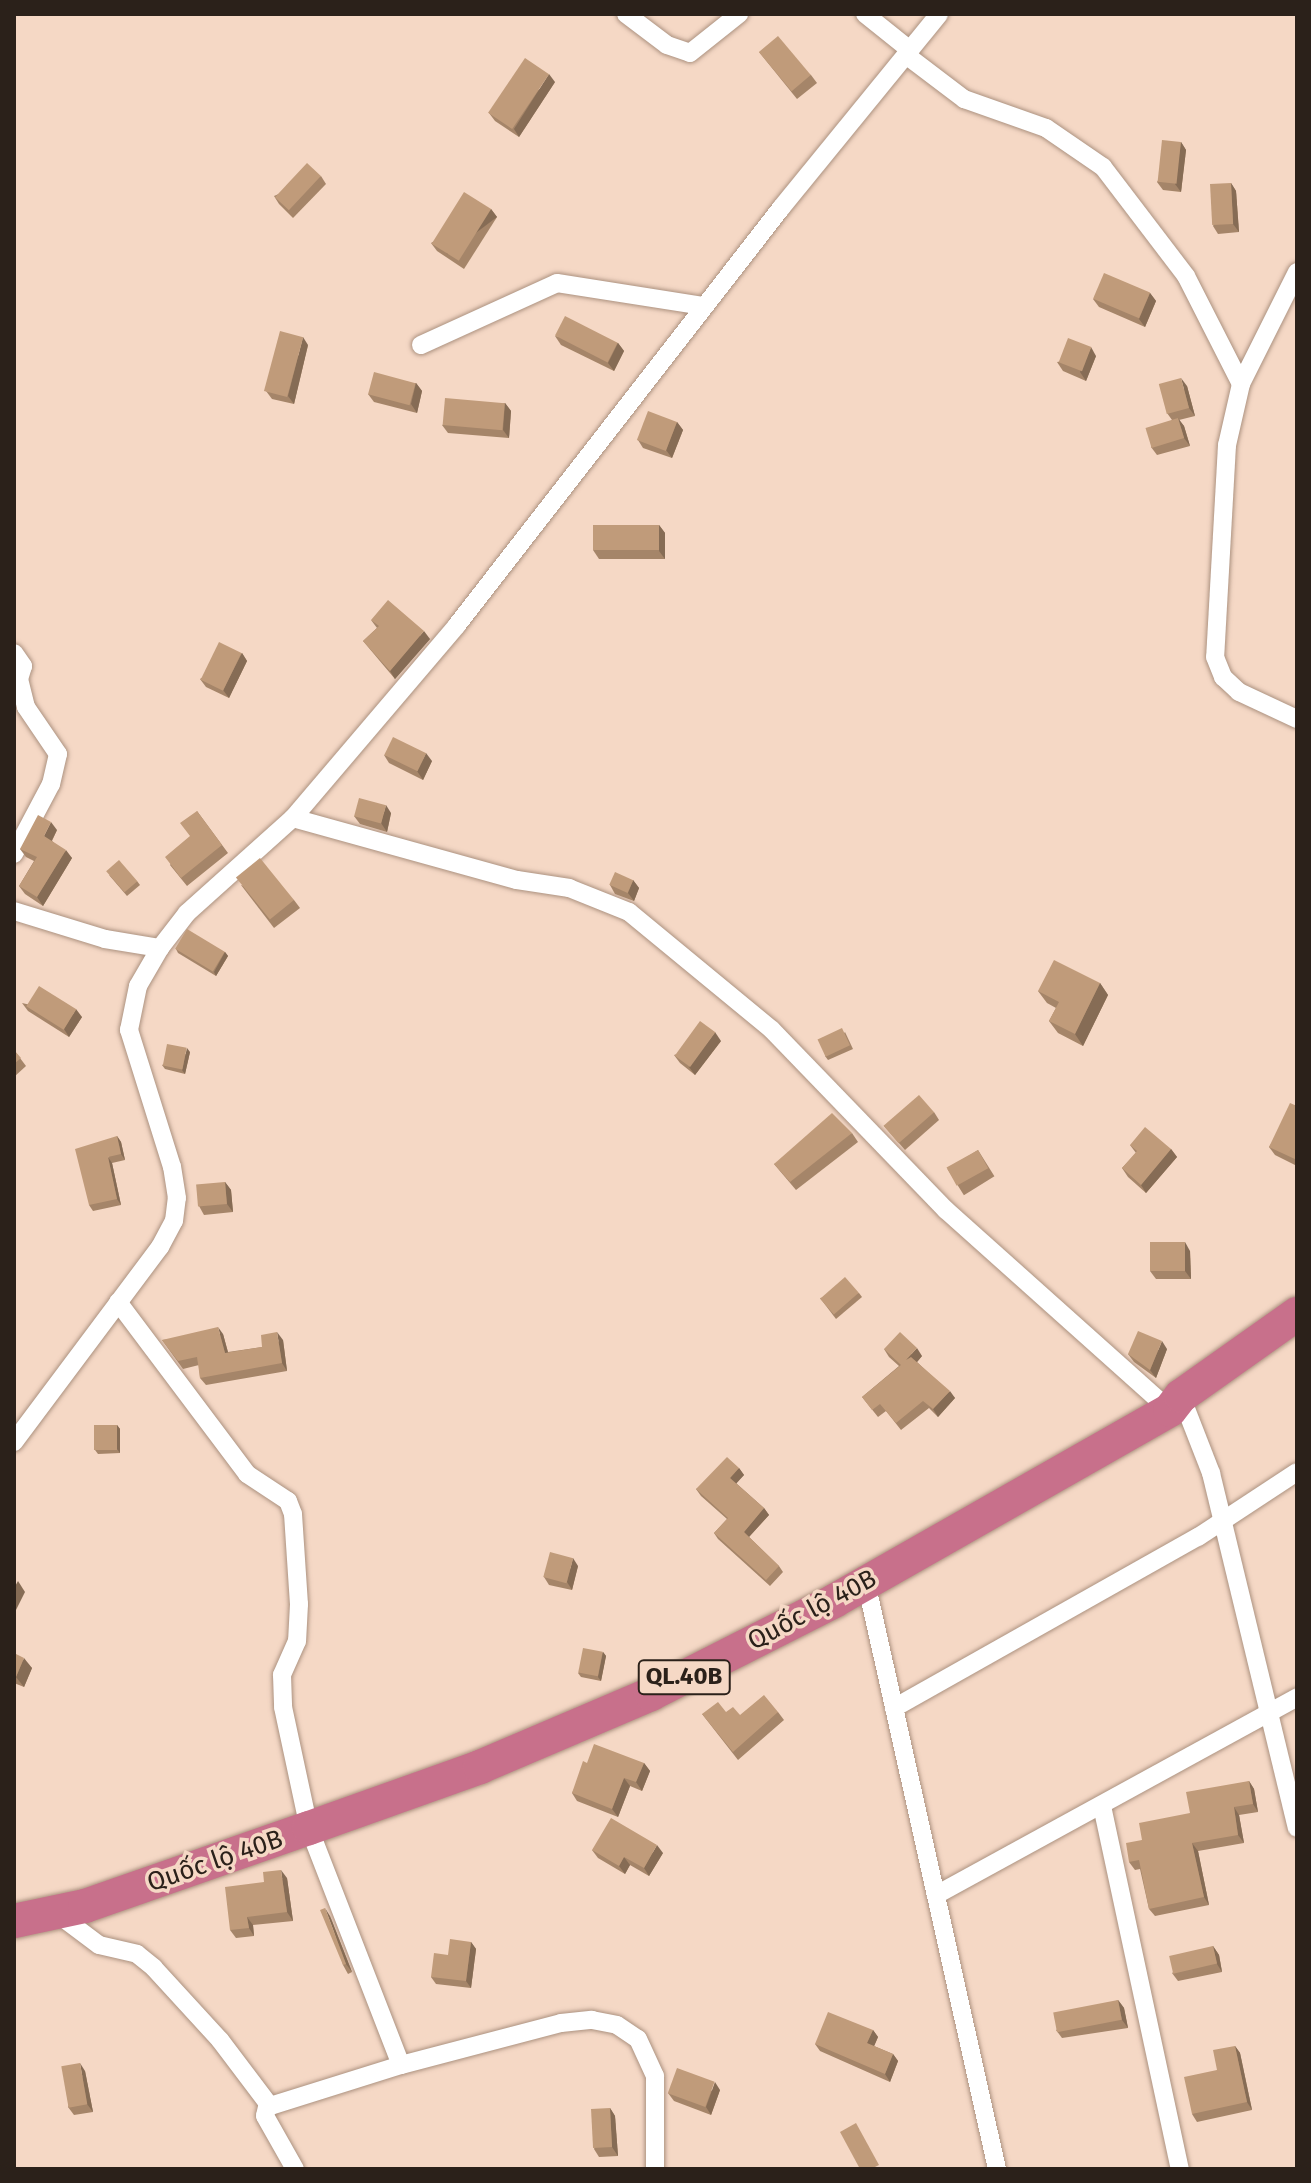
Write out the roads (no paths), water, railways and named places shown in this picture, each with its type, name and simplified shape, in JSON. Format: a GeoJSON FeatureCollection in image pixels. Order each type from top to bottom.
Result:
{"type":"FeatureCollection","features":[{"type":"Feature","properties":{"kind":"highway","name":"Quốc lộ 40B"},"geometry":{"type":"LineString","coordinates":[[14,1921],[55,1912],[309,1828],[480,1767],[651,1694],[866,1582],[1175,1403],[1297,1314]]}},
{"type":"Feature","properties":{"kind":"street"},"geometry":{"type":"LineString","coordinates":[[626,14],[667,45],[690,53],[739,14]]}},
{"type":"Feature","properties":{"kind":"street"},"geometry":{"type":"LineString","coordinates":[[865,14],[964,99],[1046,128],[1103,167],[1178,265],[1241,384]]}},
{"type":"Feature","properties":{"kind":"street"},"geometry":{"type":"LineString","coordinates":[[14,1442],[160,1247],[174,1221],[177,1198],[163,1133],[129,1030],[138,986],[160,948],[187,913],[293,818],[457,625],[704,306],[939,14]]}},
{"type":"Feature","properties":{"kind":"street"},"geometry":{"type":"LineString","coordinates":[[1297,272],[1241,384],[1227,445],[1215,657],[1223,677],[1239,692],[1297,719]]}},
{"type":"Feature","properties":{"kind":"street"},"geometry":{"type":"LineString","coordinates":[[421,345],[557,283],[704,306]]}},
{"type":"Feature","properties":{"kind":"street"},"geometry":{"type":"LineString","coordinates":[[14,653],[23,666],[19,679],[26,707],[58,754],[47,793],[14,854]]}},
{"type":"Feature","properties":{"kind":"street"},"geometry":{"type":"LineString","coordinates":[[293,818],[517,880],[569,888],[629,912],[772,1030],[946,1210],[1175,1403],[1224,1519],[1297,1828]]}},
{"type":"Feature","properties":{"kind":"street"},"geometry":{"type":"LineString","coordinates":[[14,911],[105,939],[160,948]]}},
{"type":"Feature","properties":{"kind":"street"},"geometry":{"type":"LineString","coordinates":[[118,1302],[247,1474],[288,1501],[293,1514],[299,1604],[297,1641],[282,1675],[282,1691],[309,1828],[401,2065]]}},
{"type":"Feature","properties":{"kind":"street"},"geometry":{"type":"LineString","coordinates":[[894,1708],[976,1666],[1224,1519],[1297,1472]]}},
{"type":"Feature","properties":{"kind":"street"},"geometry":{"type":"LineString","coordinates":[[866,1582],[997,2169]]}},
{"type":"Feature","properties":{"kind":"street"},"geometry":{"type":"LineString","coordinates":[[936,1895],[1297,1697]]}},
{"type":"Feature","properties":{"kind":"street"},"geometry":{"type":"LineString","coordinates":[[1102,1806],[1180,2169]]}},
{"type":"Feature","properties":{"kind":"street"},"geometry":{"type":"LineString","coordinates":[[55,1912],[99,1945],[137,1954],[154,1968],[220,2040],[270,2106]]}},
{"type":"Feature","properties":{"kind":"street"},"geometry":{"type":"LineString","coordinates":[[295,2169],[265,2116],[270,2106],[401,2065],[561,2023],[592,2020],[617,2025],[638,2039],[655,2076],[655,2169]]}}]}
